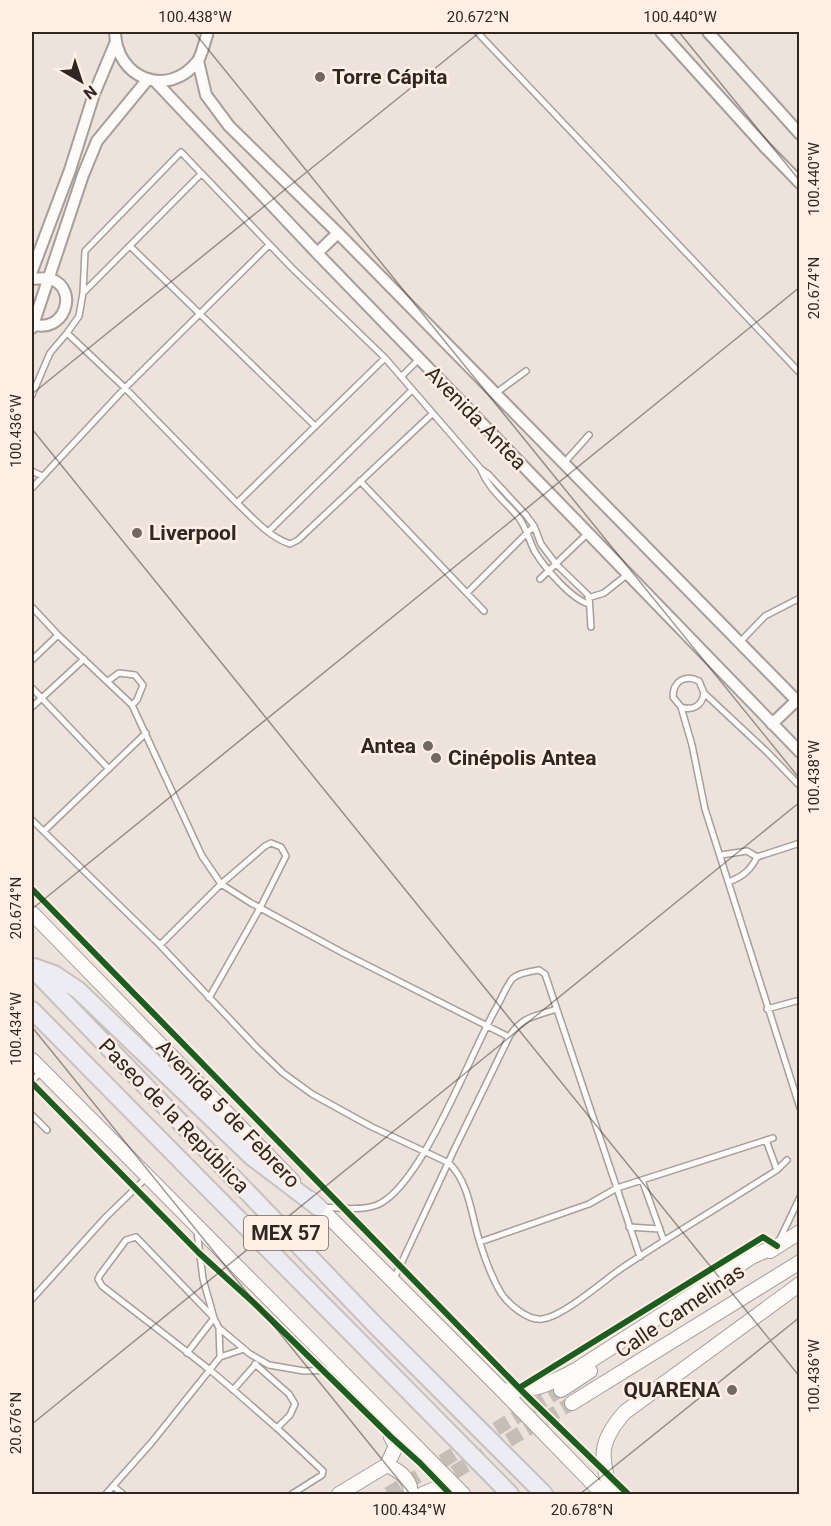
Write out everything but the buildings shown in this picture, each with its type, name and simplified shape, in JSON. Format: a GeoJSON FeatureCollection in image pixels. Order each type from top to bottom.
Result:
{"type":"FeatureCollection","features":[{"type":"Feature","properties":{"kind":"highway"},"geometry":{"type":"LineString","coordinates":[[32,967],[54,974],[78,990],[252,1157],[318,1207]]}},
{"type":"Feature","properties":{"kind":"highway","name":"Paseo de la República"},"geometry":{"type":"LineString","coordinates":[[32,967],[377,1328],[544,1494]]}},
{"type":"Feature","properties":{"kind":"highway","name":"Paseo de la República"},"geometry":{"type":"LineString","coordinates":[[32,1010],[510,1494]]}},
{"type":"Feature","properties":{"kind":"main road","name":"Avenida 5 de Febrero"},"geometry":{"type":"LineString","coordinates":[[32,913],[318,1207],[603,1494]]}},
{"type":"Feature","properties":{"kind":"main road"},"geometry":{"type":"LineString","coordinates":[[32,1060],[463,1494]]}},
{"type":"Feature","properties":{"kind":"main road","name":"Calle Camelinas"},"geometry":{"type":"LineString","coordinates":[[561,1390],[800,1232]]}},
{"type":"Feature","properties":{"kind":"main road"},"geometry":{"type":"LineString","coordinates":[[502,1390],[523,1392],[546,1385],[576,1370],[753,1256],[777,1246]]}},
{"type":"Feature","properties":{"kind":"main road","name":"Calle Camelinas"},"geometry":{"type":"LineString","coordinates":[[572,1403],[800,1262]]}},
{"type":"Feature","properties":{"kind":"main road"},"geometry":{"type":"LineString","coordinates":[[612,1494],[604,1469],[603,1453],[612,1426],[625,1412],[800,1284]]}},
{"type":"Feature","properties":{"kind":"main road"},"geometry":{"type":"LineString","coordinates":[[339,1494],[387,1465],[396,1446],[391,1437],[389,1421]]}},
{"type":"Feature","properties":{"kind":"main road"},"geometry":{"type":"LineString","coordinates":[[387,1465],[405,1476],[410,1485],[411,1494]]}},
{"type":"Feature","properties":{"kind":"main road"},"geometry":{"type":"LineString","coordinates":[[423,1494],[451,1482]]}},
{"type":"Feature","properties":{"kind":"street"},"geometry":{"type":"LineString","coordinates":[[32,271],[70,170],[94,94],[115,44],[115,32]]}},
{"type":"Feature","properties":{"kind":"street"},"geometry":{"type":"LineString","coordinates":[[661,32],[800,183]]}},
{"type":"Feature","properties":{"kind":"street"},"geometry":{"type":"LineString","coordinates":[[708,32],[800,134]]}},
{"type":"Feature","properties":{"kind":"street"},"geometry":{"type":"LineString","coordinates":[[32,279],[49,278],[59,284],[65,293],[66,304],[63,315],[54,323],[44,327],[32,325],[49,278],[83,175],[97,141],[152,80],[180,77],[198,61],[209,33]]}},
{"type":"Feature","properties":{"kind":"street","name":"Avenida Antea"},"geometry":{"type":"LineString","coordinates":[[115,44],[126,66],[136,74],[152,80],[316,253],[800,752]]}},
{"type":"Feature","properties":{"kind":"street","name":"Avenida Antea"},"geometry":{"type":"LineString","coordinates":[[198,61],[206,95],[229,126],[338,233],[798,703]]}},
{"type":"Feature","properties":{"kind":"street"},"geometry":{"type":"LineString","coordinates":[[70,170],[83,175]]}},
{"type":"Feature","properties":{"kind":"street"},"geometry":{"type":"LineString","coordinates":[[316,253],[338,233]]}},
{"type":"Feature","properties":{"kind":"street"},"geometry":{"type":"LineString","coordinates":[[772,724],[798,703]]}},
{"type":"Feature","properties":{"kind":"lane"},"geometry":{"type":"LineString","coordinates":[[477,32],[800,373]]}},
{"type":"Feature","properties":{"kind":"lane"},"geometry":{"type":"LineString","coordinates":[[32,395],[50,353],[68,333],[79,316],[83,293],[85,251],[181,152],[269,245],[385,358],[480,469],[490,487],[519,519],[528,532],[534,550],[549,571],[582,602],[589,604]]}},
{"type":"Feature","properties":{"kind":"lane"},"geometry":{"type":"LineString","coordinates":[[83,293],[201,174]]}},
{"type":"Feature","properties":{"kind":"lane"},"geometry":{"type":"LineString","coordinates":[[32,488],[125,388],[269,245]]}},
{"type":"Feature","properties":{"kind":"lane"},"geometry":{"type":"LineString","coordinates":[[130,246],[315,426]]}},
{"type":"Feature","properties":{"kind":"lane"},"geometry":{"type":"LineString","coordinates":[[68,333],[268,532],[290,544],[298,540],[432,414]]}},
{"type":"Feature","properties":{"kind":"lane"},"geometry":{"type":"LineString","coordinates":[[237,502],[385,358]]}},
{"type":"Feature","properties":{"kind":"lane"},"geometry":{"type":"LineString","coordinates":[[401,377],[419,359]]}},
{"type":"Feature","properties":{"kind":"lane"},"geometry":{"type":"LineString","coordinates":[[494,394],[526,371]]}},
{"type":"Feature","properties":{"kind":"lane"},"geometry":{"type":"LineString","coordinates":[[268,532],[412,390]]}},
{"type":"Feature","properties":{"kind":"lane"},"geometry":{"type":"LineString","coordinates":[[562,464],[589,435]]}},
{"type":"Feature","properties":{"kind":"lane"},"geometry":{"type":"LineString","coordinates":[[480,469],[488,474],[534,526],[541,544],[556,564],[589,596],[591,627]]}},
{"type":"Feature","properties":{"kind":"lane"},"geometry":{"type":"LineString","coordinates":[[32,471],[42,476]]}},
{"type":"Feature","properties":{"kind":"lane"},"geometry":{"type":"LineString","coordinates":[[360,481],[484,611]]}},
{"type":"Feature","properties":{"kind":"lane"},"geometry":{"type":"LineString","coordinates":[[467,593],[534,526]]}},
{"type":"Feature","properties":{"kind":"lane"},"geometry":{"type":"LineString","coordinates":[[540,579],[587,534]]}},
{"type":"Feature","properties":{"kind":"lane"},"geometry":{"type":"LineString","coordinates":[[582,602],[589,596],[604,593],[628,574]]}},
{"type":"Feature","properties":{"kind":"lane"},"geometry":{"type":"LineString","coordinates":[[739,643],[765,616],[800,598]]}},
{"type":"Feature","properties":{"kind":"lane"},"geometry":{"type":"LineString","coordinates":[[32,609],[132,705],[202,856],[221,884],[260,908],[509,1037]]}},
{"type":"Feature","properties":{"kind":"lane"},"geometry":{"type":"LineString","coordinates":[[32,660],[58,635]]}},
{"type":"Feature","properties":{"kind":"lane"},"geometry":{"type":"LineString","coordinates":[[32,707],[84,659]]}},
{"type":"Feature","properties":{"kind":"lane"},"geometry":{"type":"LineString","coordinates":[[108,681],[119,673],[135,675],[143,685],[138,700],[132,705]]}},
{"type":"Feature","properties":{"kind":"lane"},"geometry":{"type":"LineString","coordinates":[[799,1106],[705,809],[681,707],[673,697],[675,684],[686,677],[699,681],[704,693],[800,786]]}},
{"type":"Feature","properties":{"kind":"lane"},"geometry":{"type":"LineString","coordinates":[[32,688],[109,769]]}},
{"type":"Feature","properties":{"kind":"lane"},"geometry":{"type":"LineString","coordinates":[[681,707],[694,708],[699,705],[704,693]]}},
{"type":"Feature","properties":{"kind":"lane"},"geometry":{"type":"LineString","coordinates":[[44,831],[146,733]]}},
{"type":"Feature","properties":{"kind":"lane"},"geometry":{"type":"LineString","coordinates":[[32,820],[160,945],[273,1063],[312,1094],[370,1126],[449,1163],[464,1183],[480,1242],[493,1276],[507,1301],[527,1315],[541,1320],[556,1315],[664,1241],[777,1170],[787,1160]]}},
{"type":"Feature","properties":{"kind":"lane"},"geometry":{"type":"LineString","coordinates":[[160,945],[221,884],[265,846],[271,843],[277,844],[285,851],[286,856],[260,908],[209,998]]}},
{"type":"Feature","properties":{"kind":"lane"},"geometry":{"type":"LineString","coordinates":[[729,882],[743,876],[752,867],[757,857],[800,843]]}},
{"type":"Feature","properties":{"kind":"lane"},"geometry":{"type":"LineString","coordinates":[[720,855],[747,851],[757,857]]}},
{"type":"Feature","properties":{"kind":"lane"},"geometry":{"type":"LineString","coordinates":[[318,1207],[361,1208],[378,1204],[407,1180],[426,1151],[486,1026],[513,978],[539,970],[545,975],[640,1257]]}},
{"type":"Feature","properties":{"kind":"lane"},"geometry":{"type":"LineString","coordinates":[[767,1009],[800,999]]}},
{"type":"Feature","properties":{"kind":"lane"},"geometry":{"type":"LineString","coordinates":[[393,1282],[509,1037],[522,1020],[556,1010]]}},
{"type":"Feature","properties":{"kind":"lane"},"geometry":{"type":"LineString","coordinates":[[32,1081],[42,1070]]}},
{"type":"Feature","properties":{"kind":"lane"},"geometry":{"type":"LineString","coordinates":[[32,1115],[47,1130]]}},
{"type":"Feature","properties":{"kind":"lane"},"geometry":{"type":"LineString","coordinates":[[480,1242],[589,1204],[617,1188],[773,1138]]}},
{"type":"Feature","properties":{"kind":"lane"},"geometry":{"type":"LineString","coordinates":[[766,1140],[777,1170]]}},
{"type":"Feature","properties":{"kind":"lane"},"geometry":{"type":"LineString","coordinates":[[32,1299],[105,1218],[148,1176]]}},
{"type":"Feature","properties":{"kind":"lane"},"geometry":{"type":"LineString","coordinates":[[642,1180],[664,1241]]}},
{"type":"Feature","properties":{"kind":"lane"},"geometry":{"type":"LineString","coordinates":[[777,1246],[800,1197]]}},
{"type":"Feature","properties":{"kind":"lane"},"geometry":{"type":"LineString","coordinates":[[197,1226],[204,1279],[214,1318],[219,1328],[244,1349],[289,1394],[295,1404],[290,1415],[277,1428]]}},
{"type":"Feature","properties":{"kind":"lane"},"geometry":{"type":"LineString","coordinates":[[629,1227],[660,1229]]}},
{"type":"Feature","properties":{"kind":"lane"},"geometry":{"type":"LineString","coordinates":[[214,1318],[136,1237],[126,1240],[98,1279],[102,1286],[210,1370],[323,1471],[322,1474],[292,1494]]}},
{"type":"Feature","properties":{"kind":"lane"},"geometry":{"type":"LineString","coordinates":[[187,1353],[214,1318]]}},
{"type":"Feature","properties":{"kind":"lane"},"geometry":{"type":"LineString","coordinates":[[219,1328],[220,1357]]}},
{"type":"Feature","properties":{"kind":"lane"},"geometry":{"type":"LineString","coordinates":[[106,1494],[153,1442],[220,1357],[244,1349]]}},
{"type":"Feature","properties":{"kind":"lane"},"geometry":{"type":"LineString","coordinates":[[257,1362],[304,1371],[340,1370]]}},
{"type":"Feature","properties":{"kind":"lane"},"geometry":{"type":"LineString","coordinates":[[233,1390],[257,1362]]}},
{"type":"Feature","properties":{"kind":"lane"},"geometry":{"type":"LineString","coordinates":[[113,1486],[123,1494]]}},
{"type":"Feature","properties":{"kind":"tunnel"},"geometry":{"type":"LineString","coordinates":[[388,1494],[561,1390]]}},
{"type":"Feature","properties":{"kind":"tunnel"},"geometry":{"type":"LineString","coordinates":[[436,1483],[572,1403]]}},
{"type":"Feature","properties":{"kind":"cycle path"},"geometry":{"type":"LineString","coordinates":[[32,889],[523,1392],[628,1494]]}},
{"type":"Feature","properties":{"kind":"cycle path"},"geometry":{"type":"LineString","coordinates":[[32,1083],[199,1253],[254,1303],[450,1494]]}},
{"type":"Feature","properties":{"kind":"cycle path"},"geometry":{"type":"LineString","coordinates":[[519,1388],[763,1237],[777,1246]]}},
{"type":"Feature","properties":{"kind":"place","name":"Torre Cápita"},"geometry":{"type":"Point","coordinates":[320,77]}},
{"type":"Feature","properties":{"kind":"place","name":"Liverpool"},"geometry":{"type":"Point","coordinates":[137,533]}},
{"type":"Feature","properties":{"kind":"place","name":"Antea"},"geometry":{"type":"Point","coordinates":[428,746]}},
{"type":"Feature","properties":{"kind":"place","name":"Cinépolis Antea"},"geometry":{"type":"Point","coordinates":[436,758]}},
{"type":"Feature","properties":{"kind":"place","name":"QUARENA"},"geometry":{"type":"Point","coordinates":[732,1390]}}]}
